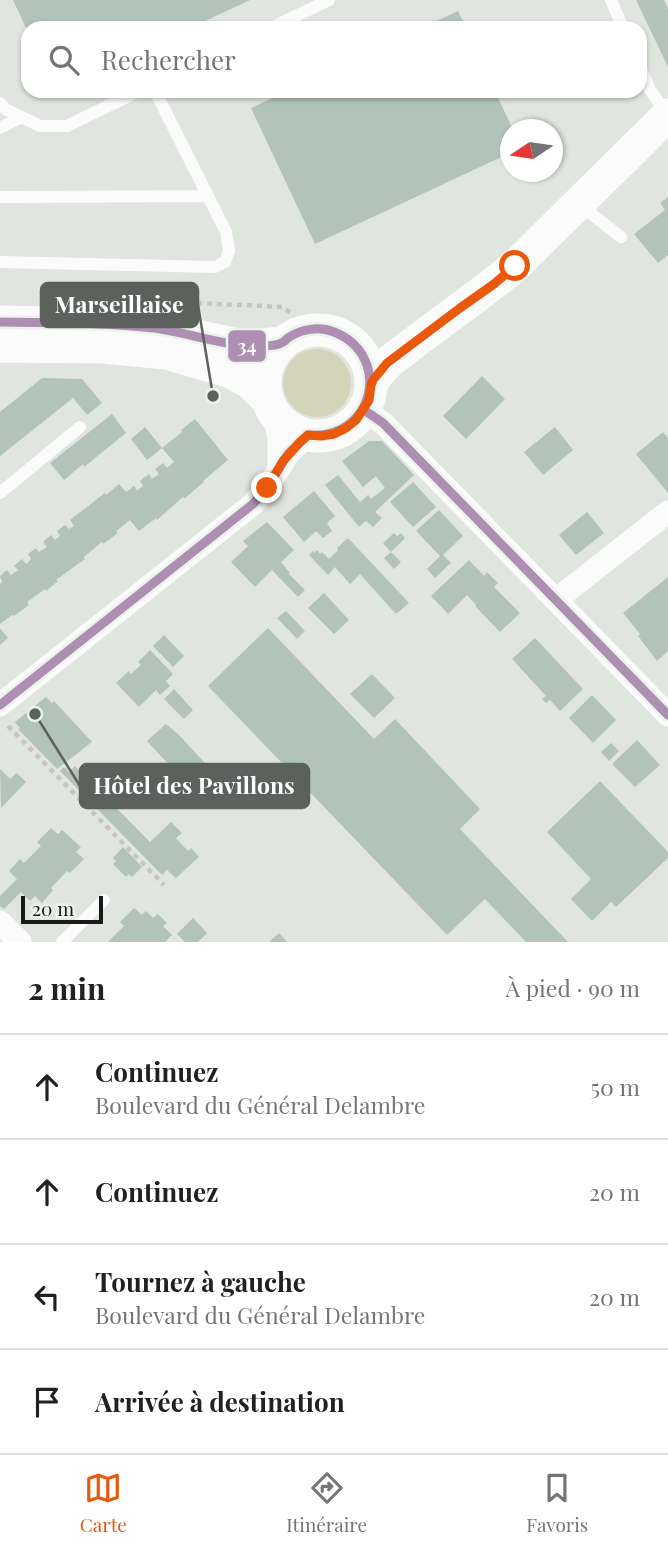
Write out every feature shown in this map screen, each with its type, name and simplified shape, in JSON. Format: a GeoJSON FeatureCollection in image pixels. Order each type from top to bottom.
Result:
{"type":"FeatureCollection","features":[{"type":"Feature","properties":{"kind":"street"},"geometry":{"type":"LineString","coordinates":[[0,346],[102,347],[166,353],[231,372],[249,382],[289,428],[308,435],[334,434],[356,420],[387,363],[515,266],[668,115]]}},
{"type":"Feature","properties":{"kind":"street"},"geometry":{"type":"LineString","coordinates":[[351,341],[391,335],[460,308]]}},
{"type":"Feature","properties":{"kind":"street"},"geometry":{"type":"LineString","coordinates":[[0,322],[110,324],[172,331],[238,345],[282,343]]}},
{"type":"Feature","properties":{"kind":"street"},"geometry":{"type":"LineString","coordinates":[[279,468],[279,438],[265,388],[266,368],[275,350],[299,332],[317,329],[340,334],[359,348],[365,357],[369,367],[367,397],[383,423],[668,715]]}},
{"type":"Feature","properties":{"kind":"street"},"geometry":{"type":"LineString","coordinates":[[0,705],[253,504],[293,449],[308,435]]}},
{"type":"Feature","properties":{"kind":"street"},"geometry":{"type":"LineString","coordinates":[[556,599],[668,512]]}},
{"type":"Feature","properties":{"kind":"street"},"geometry":{"type":"LineString","coordinates":[[0,922],[20,942]]}},
{"type":"Feature","properties":{"kind":"lane"},"geometry":{"type":"LineString","coordinates":[[286,21],[329,0]]}},
{"type":"Feature","properties":{"kind":"lane"},"geometry":{"type":"LineString","coordinates":[[611,0],[620,21]]}},
{"type":"Feature","properties":{"kind":"lane"},"geometry":{"type":"LineString","coordinates":[[647,83],[668,115]]}},
{"type":"Feature","properties":{"kind":"lane"},"geometry":{"type":"LineString","coordinates":[[0,103],[5,109],[40,126],[66,126],[124,98]]}},
{"type":"Feature","properties":{"kind":"lane"},"geometry":{"type":"LineString","coordinates":[[0,261],[215,267],[225,262],[229,251],[226,232],[159,98]]}},
{"type":"Feature","properties":{"kind":"lane"},"geometry":{"type":"LineString","coordinates":[[0,128],[22,117]]}},
{"type":"Feature","properties":{"kind":"lane"},"geometry":{"type":"LineString","coordinates":[[0,197],[208,196]]}},
{"type":"Feature","properties":{"kind":"lane"},"geometry":{"type":"LineString","coordinates":[[579,204],[621,237]]}},
{"type":"Feature","properties":{"kind":"lane"},"geometry":{"type":"LineString","coordinates":[[0,493],[80,427]]}},
{"type":"Feature","properties":{"kind":"lane"},"geometry":{"type":"LineString","coordinates":[[62,942],[104,900]]}},
{"type":"Feature","properties":{"kind":"path"},"geometry":{"type":"LineString","coordinates":[[0,718],[164,885]]}},
{"type":"Feature","properties":{"kind":"green space"},"geometry":{"type":"Polygon","coordinates":[[[317,349],[330,352],[341,359],[348,370],[351,383],[348,396],[341,407],[330,414],[317,417],[304,414],[293,407],[286,396],[283,383],[286,370],[293,359],[304,352],[317,349]]]}},
{"type":"Feature","properties":{"kind":"building"},"geometry":{"type":"Polygon","coordinates":[[[13,0],[250,0],[205,21],[23,21],[13,0]]]}},
{"type":"Feature","properties":{"kind":"building"},"geometry":{"type":"Polygon","coordinates":[[[636,0],[664,0],[668,9],[668,67],[647,21],[636,0]]]}},
{"type":"Feature","properties":{"kind":"building"},"geometry":{"type":"Polygon","coordinates":[[[458,11],[463,21],[437,21],[458,11]]]}},
{"type":"Feature","properties":{"kind":"building"},"geometry":{"type":"Polygon","coordinates":[[[273,98],[498,98],[508,119],[500,119],[500,158],[315,244],[251,108],[273,98]]]}},
{"type":"Feature","properties":{"kind":"building"},"geometry":{"type":"Polygon","coordinates":[[[668,197],[668,255],[658,263],[634,234],[665,210],[660,203],[668,197]]]}},
{"type":"Feature","properties":{"kind":"building"},"geometry":{"type":"Polygon","coordinates":[[[482,376],[505,399],[466,439],[443,416],[482,376]]]}},
{"type":"Feature","properties":{"kind":"building"},"geometry":{"type":"Polygon","coordinates":[[[42,378],[82,379],[102,403],[87,415],[73,398],[0,456],[0,412],[42,378]]]}},
{"type":"Feature","properties":{"kind":"building"},"geometry":{"type":"Polygon","coordinates":[[[112,414],[126,433],[64,480],[50,463],[112,414]]]}},
{"type":"Feature","properties":{"kind":"building"},"geometry":{"type":"Polygon","coordinates":[[[195,419],[228,460],[157,520],[156,518],[139,531],[130,520],[116,531],[118,533],[103,544],[102,542],[46,591],[45,589],[27,602],[29,605],[0,624],[0,576],[7,570],[11,575],[18,570],[14,566],[22,559],[26,564],[31,559],[28,554],[36,548],[39,552],[47,547],[43,542],[51,535],[55,540],[60,536],[57,531],[65,525],[69,529],[74,526],[70,520],[105,493],[106,495],[119,484],[126,492],[134,486],[137,491],[143,486],[140,481],[149,474],[152,479],[159,474],[155,469],[163,463],[167,468],[174,462],[162,448],[195,419]]]}},
{"type":"Feature","properties":{"kind":"building"},"geometry":{"type":"Polygon","coordinates":[[[145,427],[162,448],[147,460],[131,439],[145,427]]]}},
{"type":"Feature","properties":{"kind":"building"},"geometry":{"type":"Polygon","coordinates":[[[555,427],[573,450],[543,475],[524,452],[555,427]]]}},
{"type":"Feature","properties":{"kind":"building"},"geometry":{"type":"Polygon","coordinates":[[[663,432],[668,438],[668,493],[636,454],[663,432]]]}},
{"type":"Feature","properties":{"kind":"building"},"geometry":{"type":"Polygon","coordinates":[[[369,441],[382,441],[414,475],[375,512],[382,518],[373,527],[366,521],[359,527],[325,485],[338,475],[360,502],[368,495],[371,499],[385,488],[376,476],[363,487],[342,461],[369,441]]]}},
{"type":"Feature","properties":{"kind":"building"},"geometry":{"type":"Polygon","coordinates":[[[413,482],[436,507],[413,527],[390,502],[413,482]]]}},
{"type":"Feature","properties":{"kind":"building"},"geometry":{"type":"Polygon","coordinates":[[[314,491],[335,516],[327,523],[332,531],[323,538],[316,531],[304,542],[283,517],[314,491]]]}},
{"type":"Feature","properties":{"kind":"building"},"geometry":{"type":"Polygon","coordinates":[[[439,510],[463,536],[443,555],[451,563],[435,578],[427,569],[440,556],[416,531],[439,510]]]}},
{"type":"Feature","properties":{"kind":"building"},"geometry":{"type":"Polygon","coordinates":[[[587,512],[604,533],[576,555],[559,535],[587,512]]]}},
{"type":"Feature","properties":{"kind":"building"},"geometry":{"type":"Polygon","coordinates":[[[267,522],[294,550],[281,562],[305,590],[298,597],[272,570],[255,587],[231,562],[248,546],[243,541],[267,522]]]}},
{"type":"Feature","properties":{"kind":"building"},"geometry":{"type":"Polygon","coordinates":[[[394,533],[397,536],[401,533],[405,538],[391,552],[383,543],[394,533]]]}},
{"type":"Feature","properties":{"kind":"building"},"geometry":{"type":"Polygon","coordinates":[[[348,538],[409,603],[396,614],[360,574],[350,584],[335,567],[328,575],[309,555],[317,550],[329,559],[348,538]]]}},
{"type":"Feature","properties":{"kind":"building"},"geometry":{"type":"Polygon","coordinates":[[[391,552],[401,562],[394,569],[384,558],[391,552]]]}},
{"type":"Feature","properties":{"kind":"building"},"geometry":{"type":"Polygon","coordinates":[[[469,560],[484,576],[487,572],[498,583],[494,587],[520,613],[500,632],[467,595],[448,614],[431,596],[469,560]]]}},
{"type":"Feature","properties":{"kind":"building"},"geometry":{"type":"Polygon","coordinates":[[[668,577],[668,651],[657,661],[623,613],[668,577]]]}},
{"type":"Feature","properties":{"kind":"building"},"geometry":{"type":"Polygon","coordinates":[[[324,593],[349,620],[334,634],[308,608],[324,593]]]}},
{"type":"Feature","properties":{"kind":"building"},"geometry":{"type":"Polygon","coordinates":[[[286,611],[305,631],[297,639],[277,618],[286,611]]]}},
{"type":"Feature","properties":{"kind":"building"},"geometry":{"type":"Polygon","coordinates":[[[0,628],[8,638],[0,645],[0,628]]]}},
{"type":"Feature","properties":{"kind":"building"},"geometry":{"type":"Polygon","coordinates":[[[268,628],[374,739],[395,719],[480,809],[460,829],[568,942],[526,942],[485,899],[447,935],[208,686],[268,628]]]}},
{"type":"Feature","properties":{"kind":"building"},"geometry":{"type":"Polygon","coordinates":[[[164,635],[184,656],[173,667],[153,646],[164,635]]]}},
{"type":"Feature","properties":{"kind":"building"},"geometry":{"type":"Polygon","coordinates":[[[535,638],[583,689],[560,711],[550,700],[546,703],[542,699],[546,696],[512,659],[535,638]]]}},
{"type":"Feature","properties":{"kind":"building"},"geometry":{"type":"Polygon","coordinates":[[[150,650],[173,674],[166,681],[170,686],[160,695],[156,690],[139,707],[116,683],[129,671],[131,674],[141,665],[138,662],[150,650]]]}},
{"type":"Feature","properties":{"kind":"building"},"geometry":{"type":"Polygon","coordinates":[[[372,674],[395,698],[374,718],[350,694],[372,674]]]}},
{"type":"Feature","properties":{"kind":"building"},"geometry":{"type":"Polygon","coordinates":[[[174,689],[193,710],[184,719],[164,699],[174,689]]]}},
{"type":"Feature","properties":{"kind":"building"},"geometry":{"type":"Polygon","coordinates":[[[592,695],[616,720],[593,743],[569,718],[592,695]]]}},
{"type":"Feature","properties":{"kind":"building"},"geometry":{"type":"Polygon","coordinates":[[[46,697],[52,703],[54,701],[92,742],[57,769],[18,729],[20,728],[15,722],[46,697]]]}},
{"type":"Feature","properties":{"kind":"building"},"geometry":{"type":"Polygon","coordinates":[[[166,724],[215,774],[196,794],[147,741],[166,724]]]}},
{"type":"Feature","properties":{"kind":"building"},"geometry":{"type":"Polygon","coordinates":[[[637,740],[660,765],[635,787],[612,764],[637,740]]]}},
{"type":"Feature","properties":{"kind":"building"},"geometry":{"type":"Polygon","coordinates":[[[611,743],[619,751],[609,761],[601,752],[611,743]]]}},
{"type":"Feature","properties":{"kind":"building"},"geometry":{"type":"Polygon","coordinates":[[[75,766],[150,842],[171,822],[182,833],[176,838],[188,851],[191,848],[199,857],[176,878],[167,870],[162,875],[60,771],[64,767],[69,772],[75,766]]]}},
{"type":"Feature","properties":{"kind":"building"},"geometry":{"type":"Polygon","coordinates":[[[0,769],[10,779],[17,773],[26,782],[1,808],[0,769]]]}},
{"type":"Feature","properties":{"kind":"building"},"geometry":{"type":"Polygon","coordinates":[[[600,781],[668,852],[668,858],[616,907],[611,902],[592,921],[571,899],[591,879],[547,832],[600,781]]]}},
{"type":"Feature","properties":{"kind":"building"},"geometry":{"type":"Polygon","coordinates":[[[51,828],[58,834],[62,830],[81,847],[76,852],[84,859],[70,873],[67,871],[51,888],[53,890],[42,903],[35,896],[30,901],[21,892],[4,909],[0,906],[0,896],[17,879],[9,871],[20,859],[24,863],[41,846],[37,842],[51,828]]]}},
{"type":"Feature","properties":{"kind":"building"},"geometry":{"type":"Polygon","coordinates":[[[123,847],[142,867],[132,877],[129,874],[126,877],[113,864],[116,861],[113,858],[123,847]]]}},
{"type":"Feature","properties":{"kind":"building"},"geometry":{"type":"Polygon","coordinates":[[[134,908],[142,915],[146,911],[153,918],[158,914],[167,923],[163,926],[172,935],[165,942],[108,942],[124,926],[120,922],[134,908]]]}},
{"type":"Feature","properties":{"kind":"building"},"geometry":{"type":"Polygon","coordinates":[[[193,918],[207,933],[198,942],[185,942],[177,934],[193,918]]]}},
{"type":"Feature","properties":{"kind":"building"},"geometry":{"type":"Polygon","coordinates":[[[279,933],[287,942],[269,942],[279,933]]]}},
{"type":"Feature","properties":{"kind":"transit line","name":"34"},"geometry":{"type":"LineString","coordinates":[[0,322],[135,326],[248,346],[275,345],[310,329],[334,332],[353,343],[364,359],[369,376],[368,394],[361,411],[349,425],[331,433],[308,435]]}},
{"type":"Feature","properties":{"kind":"transit line","name":"34"},"geometry":{"type":"LineString","coordinates":[[364,410],[383,423],[668,715]]}},
{"type":"Feature","properties":{"kind":"transit line","name":"34"},"geometry":{"type":"LineString","coordinates":[[0,705],[253,504],[267,488],[288,454],[308,435]]}},
{"type":"Feature","properties":{"kind":"place","name":"Marseillaise"},"geometry":{"type":"Point","coordinates":[213,396]}},
{"type":"Feature","properties":{"kind":"place","name":"Hôtel des Pavillons"},"geometry":{"type":"Point","coordinates":[35,714]}},
{"type":"Feature","properties":{"kind":"route"},"geometry":{"type":"LineString","coordinates":[[267,488],[283,461],[308,435],[334,434],[356,420],[369,400],[373,380],[387,363],[515,266]]}}]}
